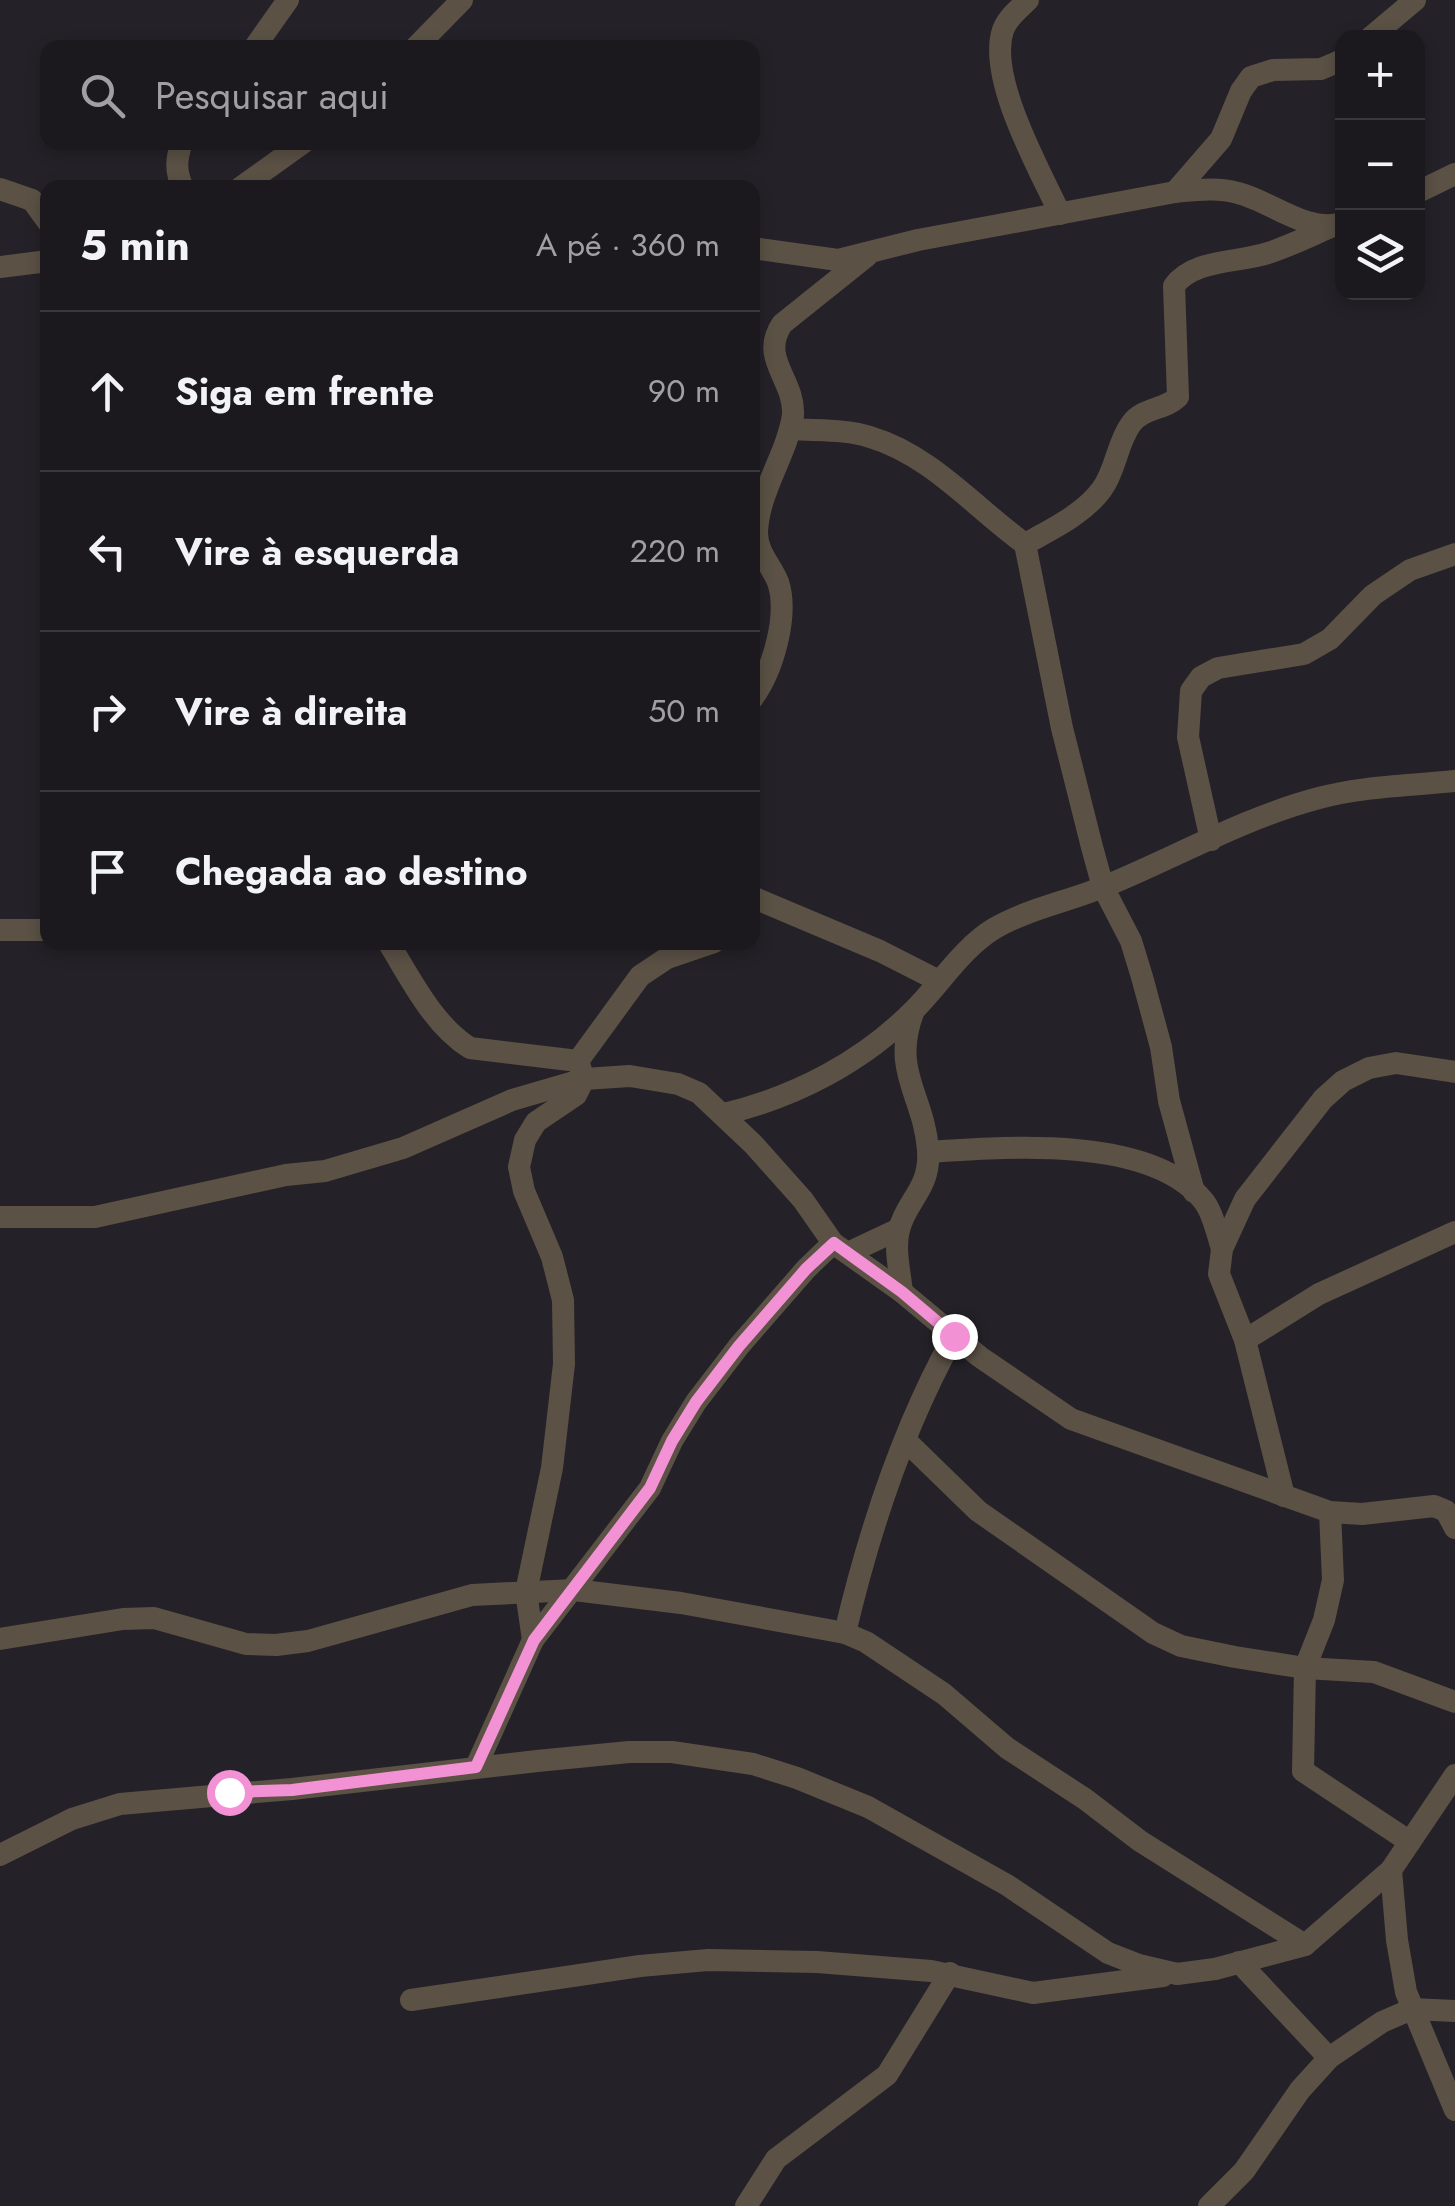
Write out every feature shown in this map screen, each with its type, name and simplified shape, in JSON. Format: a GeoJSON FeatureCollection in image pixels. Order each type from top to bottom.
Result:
{"type":"FeatureCollection","features":[{"type":"Feature","properties":{"kind":"street"},"geometry":{"type":"LineString","coordinates":[[260,40],[288,0]]}},
{"type":"Feature","properties":{"kind":"street"},"geometry":{"type":"LineString","coordinates":[[423,40],[462,0]]}},
{"type":"Feature","properties":{"kind":"street"},"geometry":{"type":"LineString","coordinates":[[1028,0],[1005,24],[1000,42],[1003,71],[1011,101],[1060,214]]}},
{"type":"Feature","properties":{"kind":"street"},"geometry":{"type":"LineString","coordinates":[[1379,30],[1415,0]]}},
{"type":"Feature","properties":{"kind":"street"},"geometry":{"type":"LineString","coordinates":[[1175,192],[1221,139],[1241,92],[1252,78],[1273,70],[1320,69],[1335,63]]}},
{"type":"Feature","properties":{"kind":"street"},"geometry":{"type":"LineString","coordinates":[[179,150],[180,180]]}},
{"type":"Feature","properties":{"kind":"street"},"geometry":{"type":"LineString","coordinates":[[251,180],[293,150]]}},
{"type":"Feature","properties":{"kind":"street"},"geometry":{"type":"LineString","coordinates":[[1425,189],[1455,174]]}},
{"type":"Feature","properties":{"kind":"street"},"geometry":{"type":"LineString","coordinates":[[760,249],[838,260],[918,240],[1209,189],[1239,192],[1318,225],[1335,225]]}},
{"type":"Feature","properties":{"kind":"street"},"geometry":{"type":"LineString","coordinates":[[0,190],[32,200],[40,211]]}},
{"type":"Feature","properties":{"kind":"street"},"geometry":{"type":"LineString","coordinates":[[1025,544],[1077,513],[1103,488],[1131,423],[1144,412],[1174,402],[1178,396],[1174,286],[1180,277],[1200,268],[1268,254],[1335,226]]}},
{"type":"Feature","properties":{"kind":"street"},"geometry":{"type":"LineString","coordinates":[[760,523],[791,428],[794,400],[773,352],[774,337],[782,324],[870,254]]}},
{"type":"Feature","properties":{"kind":"street"},"geometry":{"type":"LineString","coordinates":[[0,267],[40,263]]}},
{"type":"Feature","properties":{"kind":"street"},"geometry":{"type":"LineString","coordinates":[[791,428],[866,435],[892,445],[936,470],[985,515],[1025,544],[1062,728],[1103,888],[1130,941],[1142,977],[1161,1047],[1169,1100],[1222,1249]]}},
{"type":"Feature","properties":{"kind":"street"},"geometry":{"type":"LineString","coordinates":[[760,552],[782,594],[776,650],[760,688]]}},
{"type":"Feature","properties":{"kind":"street"},"geometry":{"type":"LineString","coordinates":[[1211,840],[1188,738],[1191,692],[1201,677],[1218,668],[1304,654],[1330,639],[1373,595],[1410,570],[1455,554]]}},
{"type":"Feature","properties":{"kind":"street"},"geometry":{"type":"LineString","coordinates":[[724,1114],[769,1104],[857,1055],[914,1011],[992,930],[1024,914],[1103,888],[1256,819],[1317,798],[1350,791],[1455,782]]}},
{"type":"Feature","properties":{"kind":"street"},"geometry":{"type":"LineString","coordinates":[[760,902],[880,950],[940,981]]}},
{"type":"Feature","properties":{"kind":"street"},"geometry":{"type":"LineString","coordinates":[[0,930],[40,930]]}},
{"type":"Feature","properties":{"kind":"street"},"geometry":{"type":"LineString","coordinates":[[393,950],[433,1012],[455,1038],[470,1048],[678,1084],[699,1093],[724,1114],[841,1248],[954,1336],[1071,1419],[1330,1512],[1362,1514],[1434,1506],[1446,1511],[1455,1528]]}},
{"type":"Feature","properties":{"kind":"street"},"geometry":{"type":"LineString","coordinates":[[534,1640],[526,1592],[552,1468],[564,1364],[564,1300],[518,1168],[525,1140],[536,1122],[576,1094],[581,1070],[640,976],[667,958],[690,950]]}},
{"type":"Feature","properties":{"kind":"street"},"geometry":{"type":"LineString","coordinates":[[902,1292],[899,1229],[924,1184],[928,1152],[904,1060],[903,1039],[914,1011]]}},
{"type":"Feature","properties":{"kind":"street"},"geometry":{"type":"LineString","coordinates":[[1284,1496],[1245,1340],[1223,1291],[1219,1274],[1222,1249],[1246,1199],[1314,1110],[1343,1081],[1369,1068],[1396,1064],[1455,1072]]}},
{"type":"Feature","properties":{"kind":"street"},"geometry":{"type":"LineString","coordinates":[[0,1217],[95,1217],[325,1171],[402,1148],[581,1070]]}},
{"type":"Feature","properties":{"kind":"street"},"geometry":{"type":"LineString","coordinates":[[928,1152],[1001,1147],[1122,1156],[1161,1169],[1200,1196],[1246,1199]]}},
{"type":"Feature","properties":{"kind":"street"},"geometry":{"type":"LineString","coordinates":[[476,1767],[534,1640],[650,1488],[696,1402],[739,1346],[806,1269],[841,1248],[899,1229]]}},
{"type":"Feature","properties":{"kind":"street"},"geometry":{"type":"LineString","coordinates":[[1245,1340],[1319,1294],[1455,1232]]}},
{"type":"Feature","properties":{"kind":"street"},"geometry":{"type":"LineString","coordinates":[[846,1633],[860,1571],[922,1393],[954,1336]]}},
{"type":"Feature","properties":{"kind":"street"},"geometry":{"type":"LineString","coordinates":[[906,1440],[978,1511],[1153,1633],[1181,1646],[1305,1668],[1374,1672],[1455,1702]]}},
{"type":"Feature","properties":{"kind":"street"},"geometry":{"type":"LineString","coordinates":[[1330,1512],[1334,1580],[1324,1620],[1305,1668],[1304,1771],[1410,1842]]}},
{"type":"Feature","properties":{"kind":"street"},"geometry":{"type":"LineString","coordinates":[[0,1639],[123,1619],[154,1618],[246,1644],[276,1645],[308,1641],[472,1595],[574,1590],[681,1603],[846,1633],[944,1694],[1007,1748],[1085,1798],[1140,1842],[1305,1945]]}},
{"type":"Feature","properties":{"kind":"street"},"geometry":{"type":"LineString","coordinates":[[0,1855],[72,1819],[120,1804],[292,1790],[629,1752],[672,1752],[753,1764],[868,1807],[1007,1885],[1108,1953],[1139,1966],[1177,1974]]}},
{"type":"Feature","properties":{"kind":"street"},"geometry":{"type":"LineString","coordinates":[[411,2000],[640,1966],[708,1960],[817,1962],[950,1973],[1032,1993],[1239,1962],[1305,1945],[1391,1870],[1455,1776]]}},
{"type":"Feature","properties":{"kind":"street"},"geometry":{"type":"LineString","coordinates":[[1391,1870],[1396,1940],[1412,2009],[1455,2110]]}},
{"type":"Feature","properties":{"kind":"street"},"geometry":{"type":"LineString","coordinates":[[1239,1962],[1329,2058]]}},
{"type":"Feature","properties":{"kind":"street"},"geometry":{"type":"LineString","coordinates":[[746,2206],[776,2159],[887,2075],[950,1973]]}},
{"type":"Feature","properties":{"kind":"street"},"geometry":{"type":"LineString","coordinates":[[1208,2206],[1244,2170],[1300,2090],[1329,2058],[1382,2022],[1412,2009],[1455,2010]]}},
{"type":"Feature","properties":{"kind":"route"},"geometry":{"type":"LineString","coordinates":[[229,1792],[292,1790],[476,1767],[534,1640],[650,1488],[696,1402],[739,1346],[834,1243],[954,1336]]}}]}
